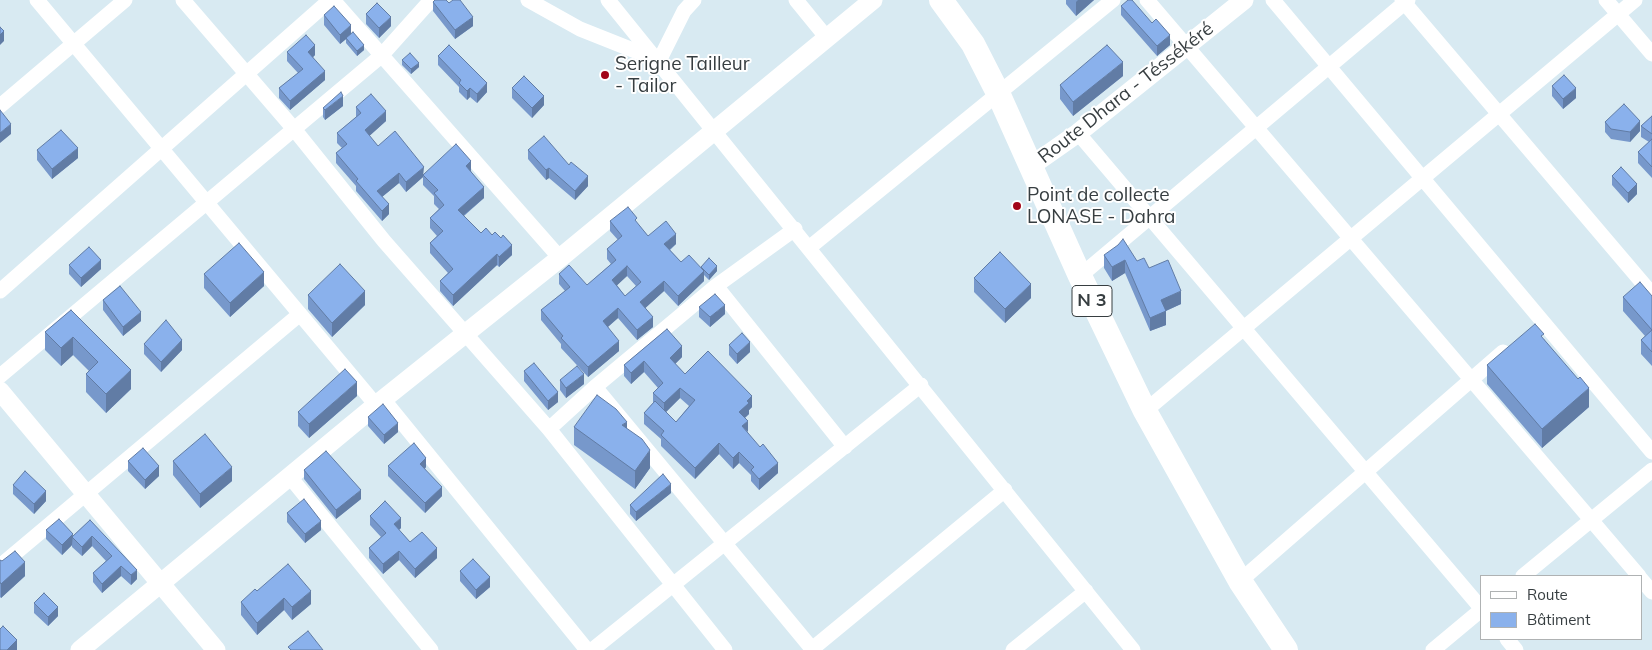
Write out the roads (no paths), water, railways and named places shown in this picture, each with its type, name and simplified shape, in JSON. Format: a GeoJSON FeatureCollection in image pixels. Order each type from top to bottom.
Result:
{"type":"FeatureCollection","features":[{"type":"Feature","properties":{"kind":"main road","name":"N 3"},"geometry":{"type":"LineString","coordinates":[[941,0],[973,44],[998,93],[1080,276],[1145,411],[1240,581],[1286,650]]}},
{"type":"Feature","properties":{"kind":"street"},"geometry":{"type":"LineString","coordinates":[[37,0],[300,314],[379,402],[587,650]]}},
{"type":"Feature","properties":{"kind":"street"},"geometry":{"type":"LineString","coordinates":[[0,106],[125,0]]}},
{"type":"Feature","properties":{"kind":"street"},"geometry":{"type":"LineString","coordinates":[[183,0],[294,129],[384,241],[549,429],[672,586],[725,650]]}},
{"type":"Feature","properties":{"kind":"street"},"geometry":{"type":"LineString","coordinates":[[0,291],[332,0],[560,258]]}},
{"type":"Feature","properties":{"kind":"street"},"geometry":{"type":"LineString","coordinates":[[0,376],[381,56],[430,0]]}},
{"type":"Feature","properties":{"kind":"street"},"geometry":{"type":"LineString","coordinates":[[528,0],[580,29],[659,61]]}},
{"type":"Feature","properties":{"kind":"street"},"geometry":{"type":"LineString","coordinates":[[608,0],[659,61],[713,132],[810,247],[1133,650]]}},
{"type":"Feature","properties":{"kind":"street"},"geometry":{"type":"LineString","coordinates":[[659,61],[684,11],[694,0]]}},
{"type":"Feature","properties":{"kind":"street"},"geometry":{"type":"LineString","coordinates":[[796,0],[826,38]]}},
{"type":"Feature","properties":{"kind":"street"},"geometry":{"type":"LineString","coordinates":[[80,650],[379,402],[560,258],[873,0]]}},
{"type":"Feature","properties":{"kind":"street"},"geometry":{"type":"LineString","coordinates":[[810,247],[1112,0]]}},
{"type":"Feature","properties":{"kind":"street"},"geometry":{"type":"LineString","coordinates":[[1147,0],[1258,128],[1470,381],[1637,575]]}},
{"type":"Feature","properties":{"kind":"street","name":"Route Dhara - Téssékéré"},"geometry":{"type":"LineString","coordinates":[[1031,166],[1078,134],[1244,0]]}},
{"type":"Feature","properties":{"kind":"street"},"geometry":{"type":"LineString","coordinates":[[1273,0],[1652,452]]}},
{"type":"Feature","properties":{"kind":"street"},"geometry":{"type":"LineString","coordinates":[[1606,0],[1652,54]]}},
{"type":"Feature","properties":{"kind":"street"},"geometry":{"type":"LineString","coordinates":[[1145,411],[1635,0]]}},
{"type":"Feature","properties":{"kind":"street"},"geometry":{"type":"LineString","coordinates":[[1080,276],[1258,128],[1405,1],[1652,294]]}},
{"type":"Feature","properties":{"kind":"street"},"geometry":{"type":"LineString","coordinates":[[1078,134],[1480,608]]}},
{"type":"Feature","properties":{"kind":"street"},"geometry":{"type":"LineString","coordinates":[[549,429],[595,387],[716,286],[795,230]]}},
{"type":"Feature","properties":{"kind":"street"},"geometry":{"type":"LineString","coordinates":[[716,286],[845,447]]}},
{"type":"Feature","properties":{"kind":"street"},"geometry":{"type":"LineString","coordinates":[[0,566],[300,314]]}},
{"type":"Feature","properties":{"kind":"street"},"geometry":{"type":"LineString","coordinates":[[1527,332],[1541,319]]}},
{"type":"Feature","properties":{"kind":"street"},"geometry":{"type":"LineString","coordinates":[[1240,581],[1513,344]]}},
{"type":"Feature","properties":{"kind":"street"},"geometry":{"type":"LineString","coordinates":[[592,650],[921,386]]}},
{"type":"Feature","properties":{"kind":"street"},"geometry":{"type":"LineString","coordinates":[[595,387],[812,649],[1005,490]]}},
{"type":"Feature","properties":{"kind":"street"},"geometry":{"type":"LineString","coordinates":[[0,391],[216,650]]}},
{"type":"Feature","properties":{"kind":"street"},"geometry":{"type":"LineString","coordinates":[[1523,575],[1652,470]]}},
{"type":"Feature","properties":{"kind":"street"},"geometry":{"type":"LineString","coordinates":[[290,477],[431,650]]}},
{"type":"Feature","properties":{"kind":"street"},"geometry":{"type":"LineString","coordinates":[[1642,580],[1652,592]]}},
{"type":"Feature","properties":{"kind":"street"},"geometry":{"type":"LineString","coordinates":[[1013,650],[1086,591]]}},
{"type":"Feature","properties":{"kind":"street"},"geometry":{"type":"LineString","coordinates":[[1434,650],[1480,610]]}},
{"type":"Feature","properties":{"kind":"street"},"geometry":{"type":"LineString","coordinates":[[1507,640],[1516,650]]}},
{"type":"Feature","properties":{"kind":"place","name":"Serigne Tailleur - Tailor"},"geometry":{"type":"Point","coordinates":[605,75]}},
{"type":"Feature","properties":{"kind":"place","name":"Point de collecte LONASE - Dahra"},"geometry":{"type":"Point","coordinates":[1017,206]}}]}
